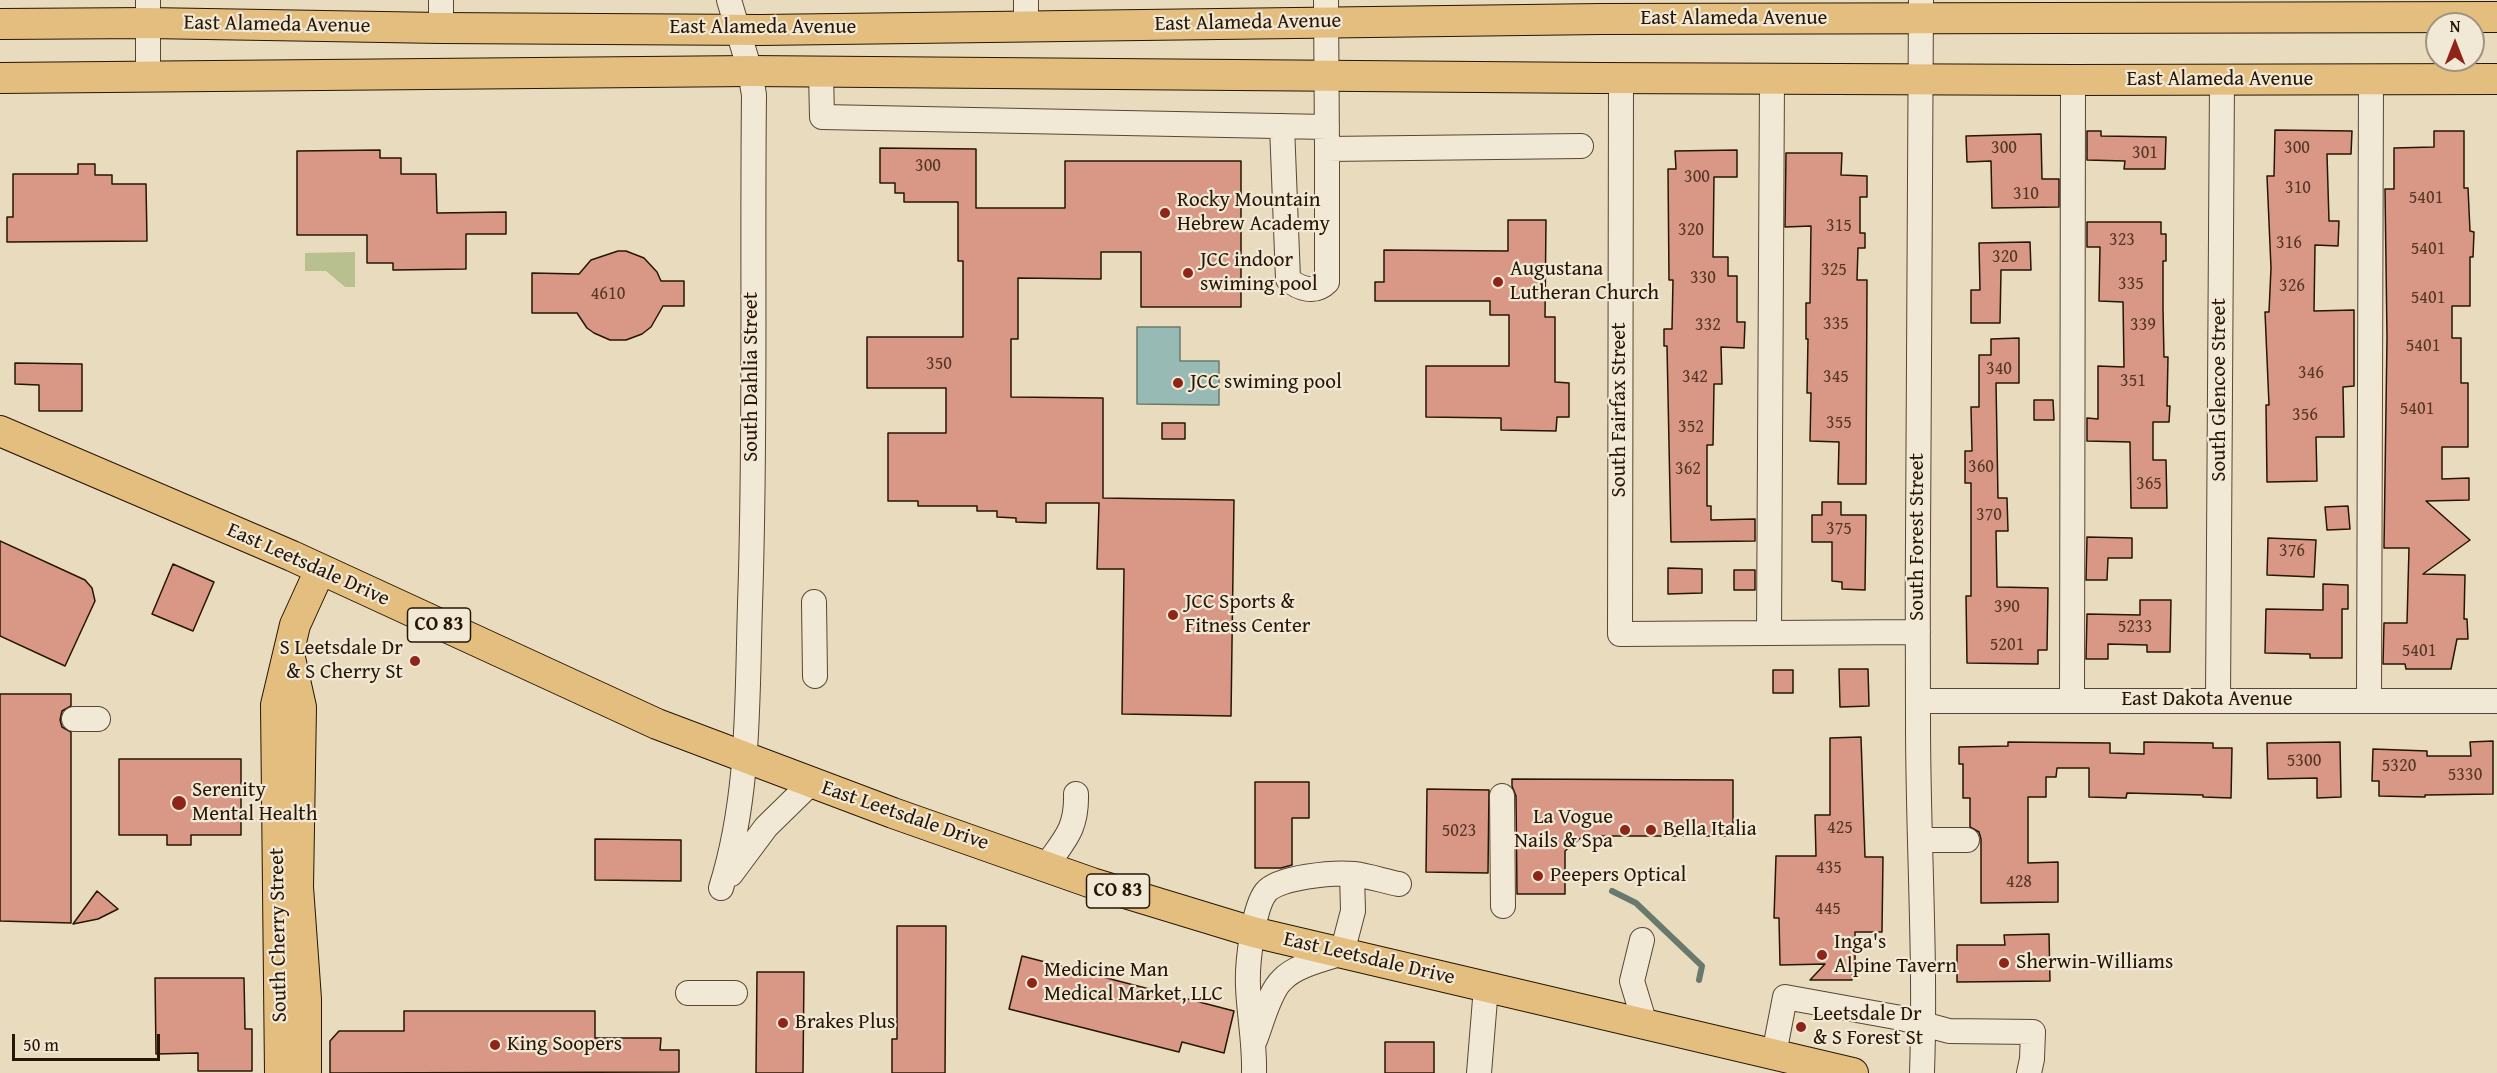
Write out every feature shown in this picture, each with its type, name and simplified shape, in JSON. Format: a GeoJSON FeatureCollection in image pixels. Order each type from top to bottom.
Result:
{"type":"FeatureCollection","features":[{"type":"Feature","properties":{"kind":"main road","name":"East Alameda Avenue"},"geometry":{"type":"LineString","coordinates":[[0,24],[148,11],[441,14],[737,30],[1026,12],[2222,9],[2497,17]]}},
{"type":"Feature","properties":{"kind":"main road","name":"East Alameda Avenue"},"geometry":{"type":"LineString","coordinates":[[0,78],[750,71],[1772,79],[2497,79]]}},
{"type":"Feature","properties":{"kind":"main road","name":"East Leetsdale Drive"},"geometry":{"type":"LineString","coordinates":[[0,431],[320,570],[613,704],[811,783],[1046,866],[1168,907],[1253,932],[1853,1073]]}},
{"type":"Feature","properties":{"kind":"main road","name":"South Cherry Street"},"geometry":{"type":"LineString","coordinates":[[280,1073],[276,705],[295,625],[320,570]]}},
{"type":"Feature","properties":{"kind":"main road","name":"South Cherry Street"},"geometry":{"type":"LineString","coordinates":[[289,655],[302,707],[298,887],[306,999],[306,1073]]}},
{"type":"Feature","properties":{"kind":"street","name":"South Dahlia Street"},"geometry":{"type":"LineString","coordinates":[[729,0],[750,71],[754,95],[752,580],[748,719],[735,836],[721,888],[762,832],[811,783]]}},
{"type":"Feature","properties":{"kind":"street","name":"South Forest Street"},"geometry":{"type":"LineString","coordinates":[[1921,10],[1918,701],[1923,928],[1922,1073]]}},
{"type":"Feature","properties":{"kind":"street"},"geometry":{"type":"LineString","coordinates":[[148,11],[148,76]]}},
{"type":"Feature","properties":{"kind":"street"},"geometry":{"type":"LineString","coordinates":[[1282,126],[1288,279],[1297,287],[1312,290],[1322,287],[1327,282],[1326,11]]}},
{"type":"Feature","properties":{"kind":"street"},"geometry":{"type":"LineString","coordinates":[[821,72],[822,117],[1282,126],[1327,138],[1581,146]]}},
{"type":"Feature","properties":{"kind":"street","name":"South Fairfax Street"},"geometry":{"type":"LineString","coordinates":[[1621,78],[1620,634],[1769,633]]}},
{"type":"Feature","properties":{"kind":"street"},"geometry":{"type":"LineString","coordinates":[[1772,79],[1769,633],[1918,632]]}},
{"type":"Feature","properties":{"kind":"street"},"geometry":{"type":"LineString","coordinates":[[2369,700],[2371,79]]}},
{"type":"Feature","properties":{"kind":"street"},"geometry":{"type":"LineString","coordinates":[[2072,700],[2073,80]]}},
{"type":"Feature","properties":{"kind":"street","name":"South Glencoe Street"},"geometry":{"type":"LineString","coordinates":[[2218,699],[2222,80]]}},
{"type":"Feature","properties":{"kind":"street"},"geometry":{"type":"LineString","coordinates":[[813,602],[814,676]]}},
{"type":"Feature","properties":{"kind":"street","name":"East Dakota Avenue"},"geometry":{"type":"LineString","coordinates":[[1918,701],[2218,699],[2497,701]]}},
{"type":"Feature","properties":{"kind":"street"},"geometry":{"type":"LineString","coordinates":[[1046,866],[1072,829],[1076,810],[1076,794]]}},
{"type":"Feature","properties":{"kind":"street"},"geometry":{"type":"LineString","coordinates":[[1502,796],[1503,906]]}},
{"type":"Feature","properties":{"kind":"street"},"geometry":{"type":"LineString","coordinates":[[1920,840],[1967,840]]}},
{"type":"Feature","properties":{"kind":"street"},"geometry":{"type":"LineString","coordinates":[[1255,1042],[1273,992],[1280,981],[1298,970],[1342,952],[1353,911],[1352,874]]}},
{"type":"Feature","properties":{"kind":"street"},"geometry":{"type":"LineString","coordinates":[[1254,1073],[1255,1042],[1248,987],[1248,963],[1260,903],[1266,892],[1278,883],[1294,879],[1352,874],[1399,884]]}},
{"type":"Feature","properties":{"kind":"street"},"geometry":{"type":"LineString","coordinates":[[1642,940],[1632,981],[1645,1024]]}},
{"type":"Feature","properties":{"kind":"street"},"geometry":{"type":"LineString","coordinates":[[1479,1073],[1486,987]]}},
{"type":"Feature","properties":{"kind":"street"},"geometry":{"type":"LineString","coordinates":[[688,993],[735,993]]}},
{"type":"Feature","properties":{"kind":"street"},"geometry":{"type":"LineString","coordinates":[[1774,1054],[1785,997],[1901,1018],[1949,1031],[2032,1032],[2032,1059],[2029,1073]]}},
{"type":"Feature","properties":{"kind":"green space"},"geometry":{"type":"Polygon","coordinates":[[[355,252],[355,287],[345,287],[326,271],[305,271],[305,253],[355,252]]]}},
{"type":"Feature","properties":{"kind":"water","name":"JCC swiming pool"},"geometry":{"type":"Polygon","coordinates":[[[1137,327],[1180,327],[1180,361],[1219,361],[1219,405],[1137,404],[1137,327]]]}},
{"type":"Feature","properties":{"kind":"building"},"geometry":{"type":"Polygon","coordinates":[[[2275,130],[2352,131],[2351,154],[2327,154],[2329,221],[2339,221],[2338,246],[2315,245],[2314,311],[2354,310],[2354,386],[2343,387],[2344,437],[2316,437],[2317,481],[2267,482],[2266,405],[2269,405],[2265,312],[2269,312],[2271,268],[2267,176],[2274,176],[2275,130]]]}},
{"type":"Feature","properties":{"kind":"building"},"geometry":{"type":"Polygon","coordinates":[[[2087,131],[2101,131],[2101,136],[2166,137],[2165,169],[2124,169],[2125,161],[2087,160],[2087,131]]]}},
{"type":"Feature","properties":{"kind":"building"},"geometry":{"type":"Polygon","coordinates":[[[2434,131],[2464,131],[2464,188],[2468,188],[2470,231],[2474,232],[2473,257],[2470,257],[2470,306],[2452,306],[2452,338],[2461,338],[2461,383],[2468,383],[2468,447],[2442,447],[2442,479],[2469,478],[2469,500],[2426,501],[2470,540],[2423,574],[2465,575],[2464,619],[2467,619],[2468,639],[2457,639],[2451,669],[2406,669],[2405,664],[2383,664],[2384,623],[2407,623],[2409,548],[2384,548],[2387,338],[2385,189],[2394,189],[2394,148],[2434,147],[2434,131]]]}},
{"type":"Feature","properties":{"kind":"building"},"geometry":{"type":"Polygon","coordinates":[[[2041,134],[2042,179],[2059,179],[2059,207],[1992,208],[1991,161],[1967,162],[1966,136],[2041,134]]]}},
{"type":"Feature","properties":{"kind":"building"},"geometry":{"type":"Polygon","coordinates":[[[880,148],[976,149],[976,208],[1065,208],[1065,161],[1241,161],[1241,307],[1141,307],[1141,252],[1101,252],[1101,279],[1018,278],[1018,339],[1011,339],[1011,397],[1103,398],[1103,498],[1234,500],[1231,716],[1122,714],[1124,569],[1097,569],[1099,503],[1046,503],[1046,523],[1016,522],[1016,518],[997,517],[997,511],[977,511],[977,506],[918,506],[918,501],[888,501],[888,433],[946,433],[946,388],[867,388],[867,337],[963,337],[963,261],[958,261],[958,202],[904,202],[904,193],[895,193],[895,183],[880,183],[880,148]]]}},
{"type":"Feature","properties":{"kind":"building"},"geometry":{"type":"Polygon","coordinates":[[[380,150],[380,158],[401,158],[401,174],[436,174],[437,213],[506,212],[506,234],[466,234],[466,269],[393,270],[393,263],[367,263],[367,235],[297,235],[297,151],[380,150]]]}},
{"type":"Feature","properties":{"kind":"building"},"geometry":{"type":"Polygon","coordinates":[[[1737,150],[1737,177],[1714,177],[1713,257],[1728,257],[1728,276],[1737,276],[1737,322],[1745,322],[1744,348],[1721,347],[1722,384],[1714,384],[1713,445],[1707,445],[1707,506],[1711,506],[1711,520],[1755,519],[1755,541],[1671,542],[1667,346],[1664,346],[1664,329],[1672,329],[1673,280],[1669,280],[1668,169],[1676,169],[1675,151],[1737,150]]]}},
{"type":"Feature","properties":{"kind":"building"},"geometry":{"type":"Polygon","coordinates":[[[1786,153],[1842,153],[1841,175],[1867,176],[1867,197],[1860,197],[1860,233],[1865,233],[1865,248],[1858,248],[1857,280],[1867,280],[1866,484],[1838,484],[1839,442],[1810,441],[1811,393],[1807,393],[1806,303],[1810,303],[1811,226],[1785,227],[1786,153]]]}},
{"type":"Feature","properties":{"kind":"building"},"geometry":{"type":"Polygon","coordinates":[[[78,164],[95,164],[95,175],[112,175],[112,184],[146,184],[147,241],[7,242],[7,217],[13,217],[13,174],[78,174],[78,164]]]}},
{"type":"Feature","properties":{"kind":"building"},"geometry":{"type":"Polygon","coordinates":[[[1508,220],[1546,220],[1545,317],[1555,317],[1555,382],[1569,383],[1569,417],[1557,417],[1556,431],[1501,430],[1501,418],[1426,417],[1426,366],[1509,366],[1509,315],[1490,315],[1490,301],[1375,301],[1375,282],[1384,282],[1384,250],[1508,251],[1508,220]]]}},
{"type":"Feature","properties":{"kind":"building"},"geometry":{"type":"Polygon","coordinates":[[[2087,222],[2161,222],[2161,234],[2166,234],[2166,261],[2163,261],[2164,357],[2168,357],[2167,406],[2170,406],[2169,422],[2153,422],[2153,460],[2166,460],[2167,508],[2131,508],[2130,442],[2087,441],[2087,418],[2098,419],[2098,366],[2124,367],[2123,302],[2099,301],[2100,247],[2087,247],[2087,222]]]}},
{"type":"Feature","properties":{"kind":"building"},"geometry":{"type":"Polygon","coordinates":[[[2030,242],[2031,270],[2001,270],[2000,323],[1971,323],[1971,290],[1980,290],[1979,243],[2030,242]]]}},
{"type":"Feature","properties":{"kind":"building"},"geometry":{"type":"Polygon","coordinates":[[[618,251],[626,251],[644,258],[657,272],[661,281],[684,281],[684,306],[663,306],[651,327],[642,334],[626,340],[610,340],[594,333],[587,328],[577,313],[532,313],[532,273],[579,274],[591,260],[618,251]]]}},
{"type":"Feature","properties":{"kind":"building"},"geometry":{"type":"Polygon","coordinates":[[[2019,338],[2019,383],[1996,383],[1998,498],[2007,498],[2008,531],[1996,531],[1997,587],[2048,588],[2047,650],[2038,650],[2038,664],[1967,663],[1966,596],[1971,596],[1971,483],[1965,483],[1965,451],[1972,451],[1971,407],[1979,407],[1979,355],[1991,355],[1991,339],[2019,338]]]}},
{"type":"Feature","properties":{"kind":"building"},"geometry":{"type":"Polygon","coordinates":[[[15,363],[82,364],[82,411],[39,411],[39,385],[15,384],[15,363]]]}},
{"type":"Feature","properties":{"kind":"building"},"geometry":{"type":"Polygon","coordinates":[[[2034,400],[2053,400],[2054,420],[2034,420],[2034,400]]]}},
{"type":"Feature","properties":{"kind":"building"},"geometry":{"type":"Polygon","coordinates":[[[1162,423],[1185,423],[1185,439],[1162,439],[1162,423]]]}},
{"type":"Feature","properties":{"kind":"building"},"geometry":{"type":"Polygon","coordinates":[[[1822,502],[1841,502],[1841,515],[1866,515],[1865,590],[1842,589],[1842,582],[1832,581],[1832,542],[1812,542],[1812,515],[1822,515],[1822,502]]]}},
{"type":"Feature","properties":{"kind":"building"},"geometry":{"type":"Polygon","coordinates":[[[2348,506],[2350,529],[2327,530],[2325,507],[2348,506]]]}},
{"type":"Feature","properties":{"kind":"building"},"geometry":{"type":"Polygon","coordinates":[[[2087,537],[2132,538],[2132,558],[2108,558],[2107,580],[2086,580],[2087,537]]]}},
{"type":"Feature","properties":{"kind":"building"},"geometry":{"type":"Polygon","coordinates":[[[2268,538],[2316,540],[2314,577],[2267,575],[2268,538]]]}},
{"type":"Feature","properties":{"kind":"building"},"geometry":{"type":"Polygon","coordinates":[[[0,541],[85,580],[92,588],[95,601],[65,666],[0,636],[0,541]]]}},
{"type":"Feature","properties":{"kind":"building"},"geometry":{"type":"Polygon","coordinates":[[[173,564],[214,582],[193,631],[152,614],[173,564]]]}},
{"type":"Feature","properties":{"kind":"building"},"geometry":{"type":"Polygon","coordinates":[[[1668,568],[1702,569],[1702,593],[1668,594],[1668,568]]]}},
{"type":"Feature","properties":{"kind":"building"},"geometry":{"type":"Polygon","coordinates":[[[1734,570],[1755,570],[1755,590],[1734,590],[1734,570]]]}},
{"type":"Feature","properties":{"kind":"building"},"geometry":{"type":"Polygon","coordinates":[[[2323,584],[2348,585],[2348,609],[2342,609],[2342,658],[2310,658],[2310,654],[2265,653],[2266,609],[2323,610],[2323,584]]]}},
{"type":"Feature","properties":{"kind":"building"},"geometry":{"type":"Polygon","coordinates":[[[2140,600],[2171,600],[2170,652],[2147,652],[2147,645],[2108,644],[2108,659],[2086,659],[2087,614],[2140,615],[2140,600]]]}},
{"type":"Feature","properties":{"kind":"building"},"geometry":{"type":"Polygon","coordinates":[[[1839,669],[1868,669],[1869,706],[1840,707],[1839,669]]]}},
{"type":"Feature","properties":{"kind":"building"},"geometry":{"type":"Polygon","coordinates":[[[1773,670],[1793,670],[1793,693],[1773,693],[1773,670]]]}},
{"type":"Feature","properties":{"kind":"building"},"geometry":{"type":"Polygon","coordinates":[[[0,694],[71,694],[71,706],[62,711],[60,720],[62,727],[71,732],[71,923],[0,921],[0,694]]]}},
{"type":"Feature","properties":{"kind":"building"},"geometry":{"type":"Polygon","coordinates":[[[1861,737],[1865,857],[1883,857],[1882,932],[1855,932],[1855,965],[1852,965],[1852,980],[1810,980],[1825,964],[1780,965],[1779,918],[1774,918],[1776,856],[1816,856],[1815,815],[1830,815],[1830,738],[1861,737]]]}},
{"type":"Feature","properties":{"kind":"building"},"geometry":{"type":"Polygon","coordinates":[[[2493,741],[2493,794],[2425,795],[2425,797],[2379,796],[2379,781],[2372,781],[2373,749],[2427,751],[2427,756],[2471,756],[2470,742],[2493,741]]]}},
{"type":"Feature","properties":{"kind":"building"},"geometry":{"type":"Polygon","coordinates":[[[2008,742],[2110,743],[2110,753],[2144,754],[2144,742],[2213,743],[2213,748],[2232,748],[2231,798],[2127,793],[2126,798],[2089,797],[2089,768],[2057,768],[2056,777],[2046,777],[2046,797],[2028,797],[2028,863],[2058,862],[2058,902],[1981,903],[1981,839],[1979,832],[1970,827],[1970,798],[1963,798],[1963,764],[1959,764],[1959,747],[2008,746],[2008,742]]]}},
{"type":"Feature","properties":{"kind":"building"},"geometry":{"type":"Polygon","coordinates":[[[2340,742],[2341,797],[2317,798],[2317,778],[2268,779],[2267,743],[2340,742]]]}},
{"type":"Feature","properties":{"kind":"building"},"geometry":{"type":"Polygon","coordinates":[[[119,759],[241,759],[241,835],[191,835],[191,845],[167,845],[167,835],[119,835],[119,759]]]}},
{"type":"Feature","properties":{"kind":"building"},"geometry":{"type":"Polygon","coordinates":[[[1512,779],[1733,780],[1733,836],[1583,836],[1565,851],[1565,894],[1517,894],[1516,796],[1512,779]]]}},
{"type":"Feature","properties":{"kind":"building"},"geometry":{"type":"Polygon","coordinates":[[[1255,782],[1309,782],[1309,818],[1292,818],[1292,865],[1281,868],[1255,868],[1255,782]]]}},
{"type":"Feature","properties":{"kind":"building"},"geometry":{"type":"Polygon","coordinates":[[[1427,789],[1489,790],[1488,873],[1426,872],[1427,789]]]}},
{"type":"Feature","properties":{"kind":"building"},"geometry":{"type":"Polygon","coordinates":[[[595,839],[681,840],[681,881],[595,880],[595,839]]]}},
{"type":"Feature","properties":{"kind":"building"},"geometry":{"type":"Polygon","coordinates":[[[97,891],[118,909],[98,919],[73,924],[97,891]]]}},
{"type":"Feature","properties":{"kind":"building"},"geometry":{"type":"Polygon","coordinates":[[[897,926],[946,926],[945,1073],[892,1073],[892,1039],[897,1039],[897,926]]]}},
{"type":"Feature","properties":{"kind":"building"},"geometry":{"type":"Polygon","coordinates":[[[2049,934],[2050,981],[1957,982],[1957,945],[2005,945],[2004,935],[2049,934]]]}},
{"type":"Feature","properties":{"kind":"building"},"geometry":{"type":"Polygon","coordinates":[[[1022,956],[1234,1011],[1224,1053],[1182,1042],[1179,1052],[1009,1009],[1022,956]]]}},
{"type":"Feature","properties":{"kind":"building"},"geometry":{"type":"Polygon","coordinates":[[[757,972],[804,972],[803,1073],[756,1073],[757,972]]]}},
{"type":"Feature","properties":{"kind":"building"},"geometry":{"type":"Polygon","coordinates":[[[155,978],[244,978],[245,1029],[252,1029],[252,1071],[198,1071],[198,1053],[156,1054],[155,978]]]}},
{"type":"Feature","properties":{"kind":"building","name":"King Soopers"},"geometry":{"type":"Polygon","coordinates":[[[404,1011],[595,1011],[595,1038],[661,1038],[660,1050],[679,1050],[679,1072],[330,1073],[330,1041],[339,1031],[404,1031],[404,1011]]]}},
{"type":"Feature","properties":{"kind":"building"},"geometry":{"type":"Polygon","coordinates":[[[1385,1042],[1434,1042],[1434,1073],[1385,1073],[1385,1042]]]}},
{"type":"Feature","properties":{"kind":"waterway"},"geometry":{"type":"LineString","coordinates":[[1612,891],[1636,903],[1702,966],[1699,980]]}},
{"type":"Feature","properties":{"kind":"place","name":"Rocky Mountain Hebrew Academy"},"geometry":{"type":"Point","coordinates":[1165,213]}},
{"type":"Feature","properties":{"kind":"place","name":"JCC indoor swiming pool"},"geometry":{"type":"Point","coordinates":[1188,273]}},
{"type":"Feature","properties":{"kind":"place","name":"Augustana Lutheran Church"},"geometry":{"type":"Point","coordinates":[1498,282]}},
{"type":"Feature","properties":{"kind":"place","name":"JCC swiming pool"},"geometry":{"type":"Point","coordinates":[1178,383]}},
{"type":"Feature","properties":{"kind":"place","name":"JCC Sports & Fitness Center"},"geometry":{"type":"Point","coordinates":[1173,615]}},
{"type":"Feature","properties":{"kind":"place","name":"S Leetsdale Dr & S Cherry St"},"geometry":{"type":"Point","coordinates":[415,661]}},
{"type":"Feature","properties":{"kind":"place","name":"Serenity Mental Health"},"geometry":{"type":"Point","coordinates":[179,803]}},
{"type":"Feature","properties":{"kind":"place","name":"La Vogue Nails & Spa"},"geometry":{"type":"Point","coordinates":[1625,830]}},
{"type":"Feature","properties":{"kind":"place","name":"Bella Italia"},"geometry":{"type":"Point","coordinates":[1651,830]}},
{"type":"Feature","properties":{"kind":"place","name":"Peepers Optical"},"geometry":{"type":"Point","coordinates":[1538,876]}},
{"type":"Feature","properties":{"kind":"place","name":"Inga's Alpine Tavern"},"geometry":{"type":"Point","coordinates":[1822,955]}},
{"type":"Feature","properties":{"kind":"place","name":"Sherwin-Williams"},"geometry":{"type":"Point","coordinates":[2004,963]}},
{"type":"Feature","properties":{"kind":"place","name":"Medicine Man Medical Market, LLC"},"geometry":{"type":"Point","coordinates":[1032,983]}},
{"type":"Feature","properties":{"kind":"place","name":"Brakes Plus"},"geometry":{"type":"Point","coordinates":[783,1023]}},
{"type":"Feature","properties":{"kind":"place","name":"Leetsdale Dr & S Forest St"},"geometry":{"type":"Point","coordinates":[1801,1027]}},
{"type":"Feature","properties":{"kind":"place","name":"King Soopers"},"geometry":{"type":"Point","coordinates":[495,1045]}}]}
